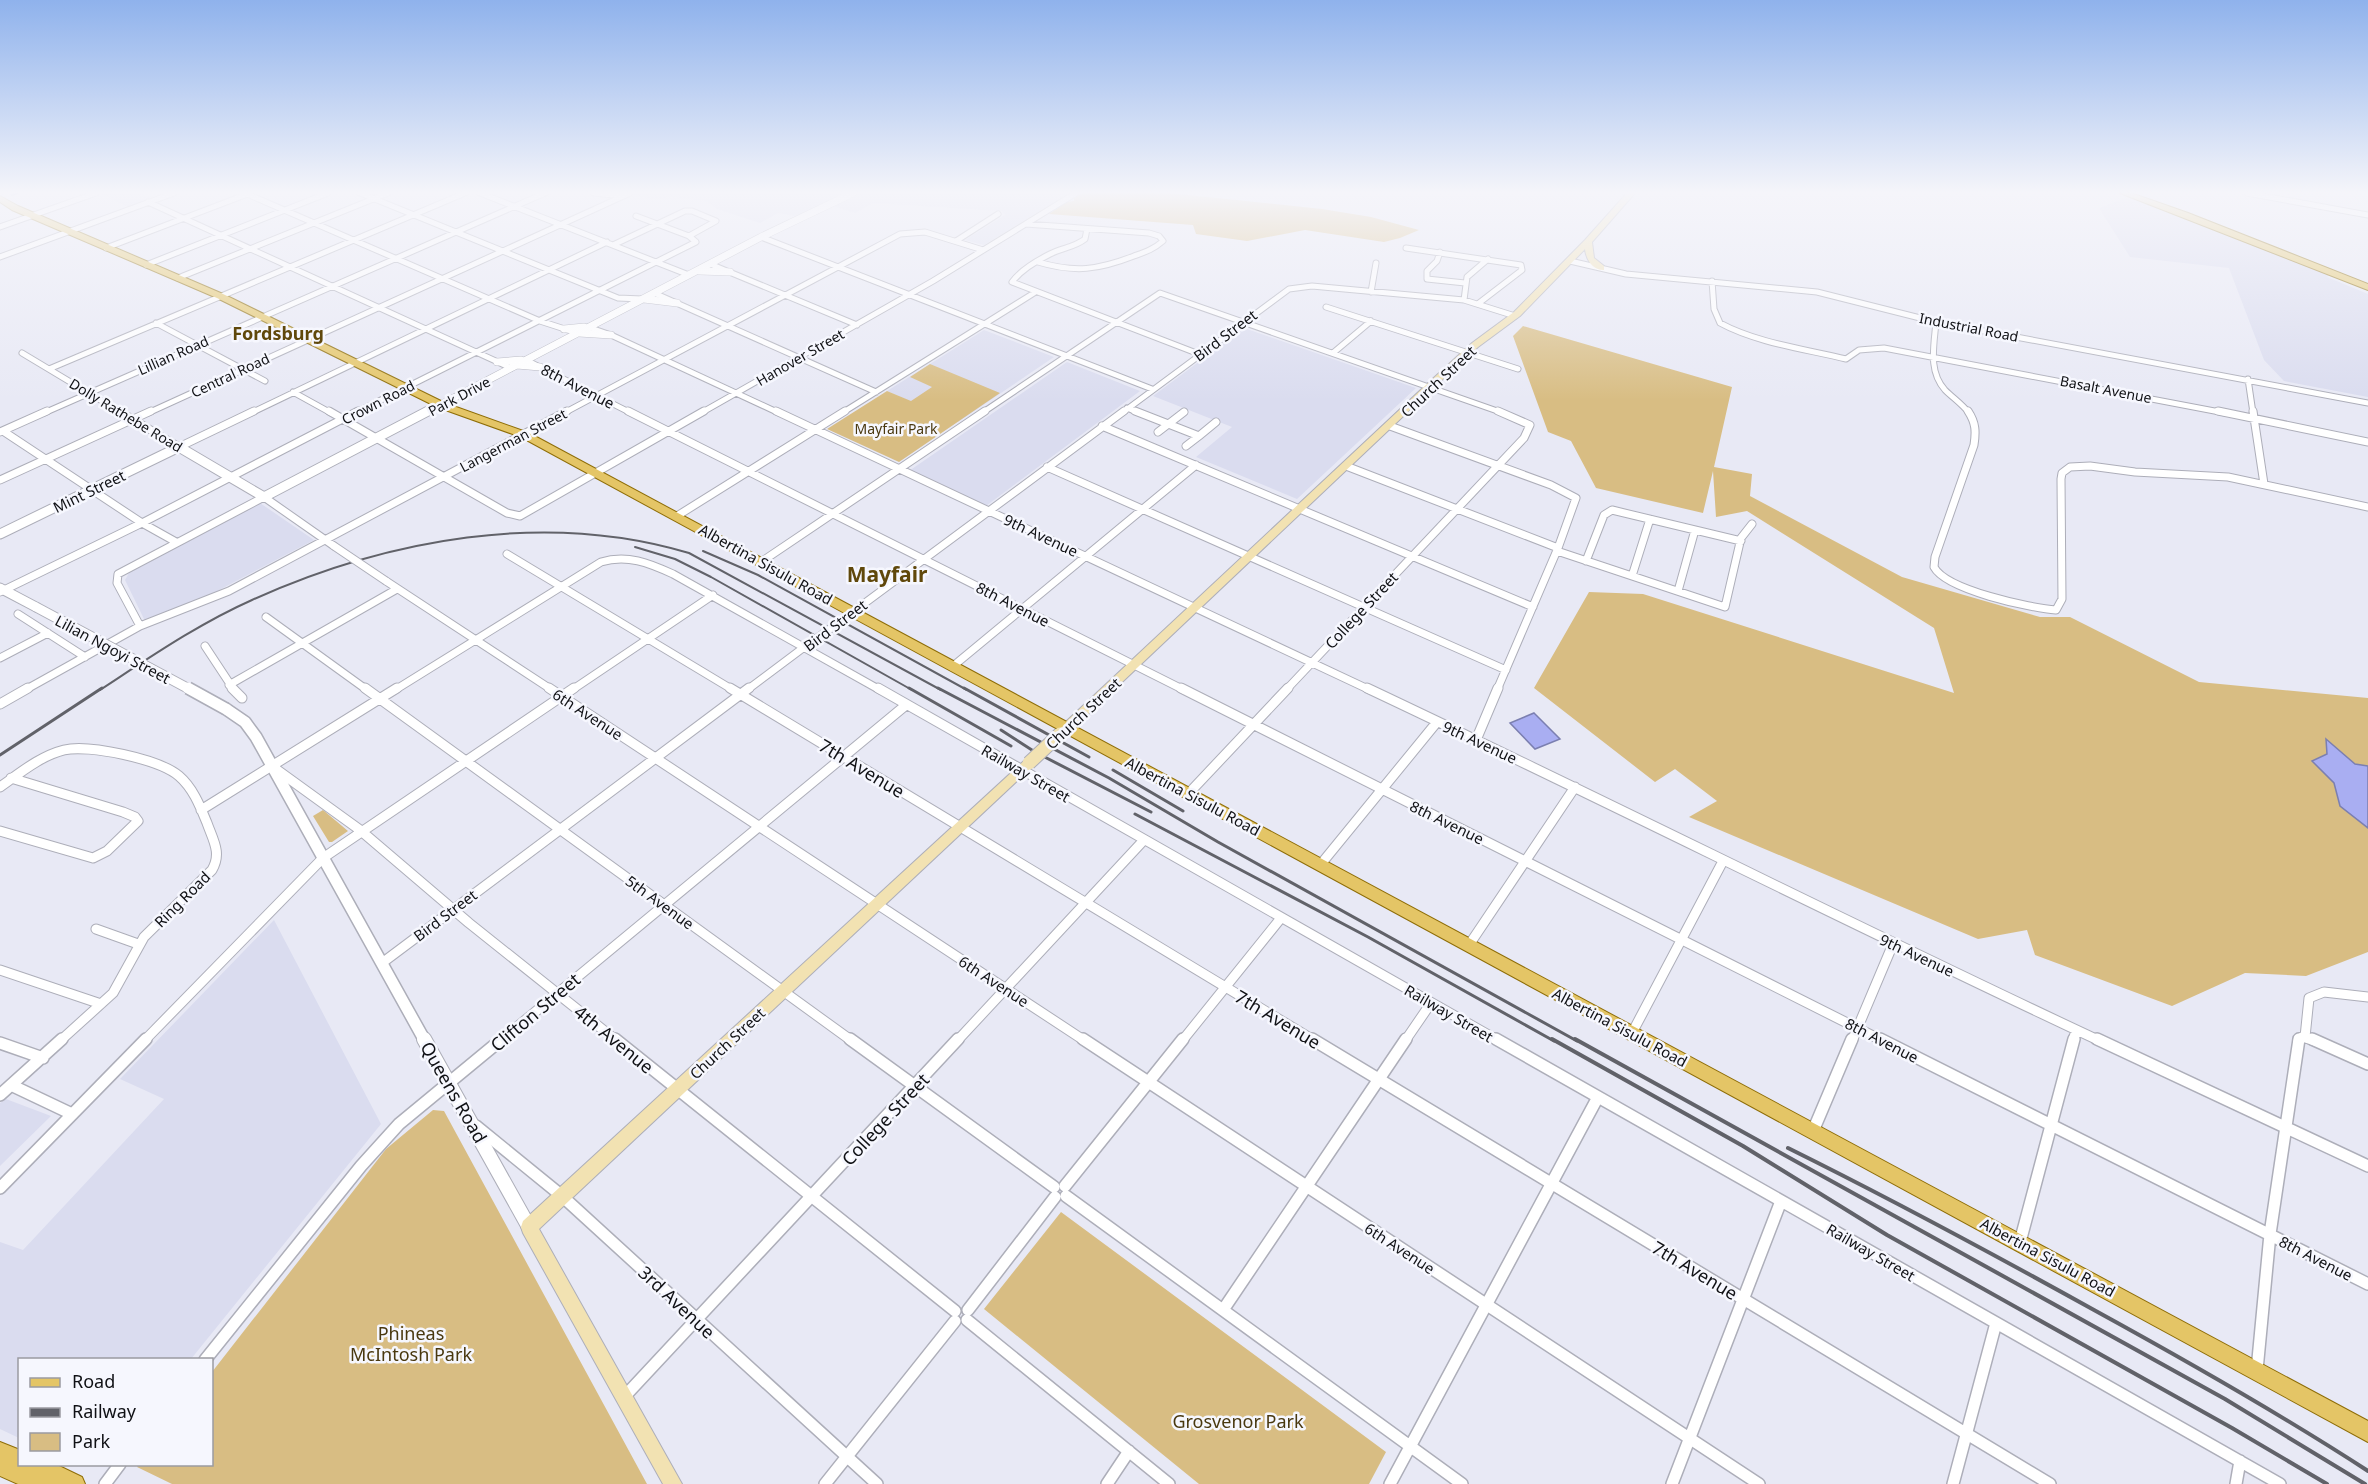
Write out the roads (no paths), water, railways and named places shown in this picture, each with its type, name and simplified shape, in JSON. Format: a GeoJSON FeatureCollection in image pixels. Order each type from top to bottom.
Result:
{"type":"FeatureCollection","features":[{"type":"Feature","properties":{"kind":"main road","name":"Albertina Sisulu Road"},"geometry":{"type":"LineString","coordinates":[[140,262],[219,296],[441,405],[525,435],[761,562],[847,616],[952,667],[1063,731],[1189,793],[2368,1432]]}},
{"type":"Feature","properties":{"kind":"main road","name":"Church Street"},"geometry":{"type":"LineString","coordinates":[[528,1227],[1025,767],[1429,387],[1467,352],[1515,316],[1569,262]]}},
{"type":"Feature","properties":{"kind":"main road"},"geometry":{"type":"LineString","coordinates":[[1594,262],[1601,268]]}},
{"type":"Feature","properties":{"kind":"main road"},"geometry":{"type":"LineString","coordinates":[[2304,262],[2368,288]]}},
{"type":"Feature","properties":{"kind":"main road"},"geometry":{"type":"LineString","coordinates":[[2317,262],[2368,282]]}},
{"type":"Feature","properties":{"kind":"main road","name":"Queens Road"},"geometry":{"type":"LineString","coordinates":[[528,1227],[674,1484]]}},
{"type":"Feature","properties":{"kind":"main road"},"geometry":{"type":"LineString","coordinates":[[0,1452],[18,1459]]}},
{"type":"Feature","properties":{"kind":"main road"},"geometry":{"type":"LineString","coordinates":[[0,1466],[42,1484]]}},
{"type":"Feature","properties":{"kind":"main road"},"geometry":{"type":"LineString","coordinates":[[34,1466],[75,1484]]}},
{"type":"Feature","properties":{"kind":"street"},"geometry":{"type":"LineString","coordinates":[[146,265],[153,262]]}},
{"type":"Feature","properties":{"kind":"street"},"geometry":{"type":"LineString","coordinates":[[178,278],[216,262]]}},
{"type":"Feature","properties":{"kind":"street"},"geometry":{"type":"LineString","coordinates":[[282,262],[497,362],[514,366],[540,367]]}},
{"type":"Feature","properties":{"kind":"street"},"geometry":{"type":"LineString","coordinates":[[49,369],[299,262]]}},
{"type":"Feature","properties":{"kind":"street","name":"Lillian Road"},"geometry":{"type":"LineString","coordinates":[[1,431],[386,262]]}},
{"type":"Feature","properties":{"kind":"street"},"geometry":{"type":"LineString","coordinates":[[406,262],[540,321],[578,333],[611,335]]}},
{"type":"Feature","properties":{"kind":"street","name":"Central Road"},"geometry":{"type":"LineString","coordinates":[[0,480],[477,262]]}},
{"type":"Feature","properties":{"kind":"street"},"geometry":{"type":"LineString","coordinates":[[530,262],[618,298],[677,303]]}},
{"type":"Feature","properties":{"kind":"street"},"geometry":{"type":"LineString","coordinates":[[179,447],[567,262]]}},
{"type":"Feature","properties":{"kind":"street","name":"Crown Road"},"geometry":{"type":"LineString","coordinates":[[1,590],[142,523],[473,352],[657,262]]}},
{"type":"Feature","properties":{"kind":"street"},"geometry":{"type":"LineString","coordinates":[[658,262],[672,269],[730,272],[857,325]]}},
{"type":"Feature","properties":{"kind":"street","name":"Park Drive"},"geometry":{"type":"LineString","coordinates":[[140,626],[117,583],[116,577],[127,568],[713,262]]}},
{"type":"Feature","properties":{"kind":"street"},"geometry":{"type":"LineString","coordinates":[[826,262],[1152,389]]}},
{"type":"Feature","properties":{"kind":"street","name":"Langerman Street"},"geometry":{"type":"LineString","coordinates":[[0,704],[140,626],[229,591],[847,262]]}},
{"type":"Feature","properties":{"kind":"street","name":"Hanover Street"},"geometry":{"type":"LineString","coordinates":[[445,476],[507,513],[520,516],[857,325],[962,262]]}},
{"type":"Feature","properties":{"kind":"street"},"geometry":{"type":"LineString","coordinates":[[1038,262],[1011,281],[1034,293],[1199,354]]}},
{"type":"Feature","properties":{"kind":"street"},"geometry":{"type":"LineString","coordinates":[[1039,262],[1062,270],[1093,271],[1117,262]]}},
{"type":"Feature","properties":{"kind":"street"},"geometry":{"type":"LineString","coordinates":[[1436,262],[1427,271],[1427,279],[1465,283]]}},
{"type":"Feature","properties":{"kind":"street"},"geometry":{"type":"LineString","coordinates":[[1464,300],[1465,283],[1469,274],[1484,262]]}},
{"type":"Feature","properties":{"kind":"street"},"geometry":{"type":"LineString","coordinates":[[1479,303],[1523,268],[1511,262]]}},
{"type":"Feature","properties":{"kind":"street","name":"Industrial Road"},"geometry":{"type":"LineString","coordinates":[[1576,262],[1637,275],[1817,292],[1936,322],[2368,403]]}},
{"type":"Feature","properties":{"kind":"street"},"geometry":{"type":"LineString","coordinates":[[1376,263],[1371,292],[1464,300],[1515,316]]}},
{"type":"Feature","properties":{"kind":"street"},"geometry":{"type":"LineString","coordinates":[[672,269],[730,272]]}},
{"type":"Feature","properties":{"kind":"street","name":"Basalt Avenue"},"geometry":{"type":"LineString","coordinates":[[1712,282],[1717,316],[1722,324],[1846,359],[1853,351],[1867,347],[1934,357],[2368,442]]}},
{"type":"Feature","properties":{"kind":"street","name":"Bird Street"},"geometry":{"type":"LineString","coordinates":[[382,963],[1289,289],[1312,286],[1371,292]]}},
{"type":"Feature","properties":{"kind":"street"},"geometry":{"type":"LineString","coordinates":[[654,293],[876,392]]}},
{"type":"Feature","properties":{"kind":"street"},"geometry":{"type":"LineString","coordinates":[[677,516],[1034,293]]}},
{"type":"Feature","properties":{"kind":"street"},"geometry":{"type":"LineString","coordinates":[[761,562],[1158,294],[1167,294],[1429,387]]}},
{"type":"Feature","properties":{"kind":"street"},"geometry":{"type":"LineString","coordinates":[[1326,307],[1518,369]]}},
{"type":"Feature","properties":{"kind":"street"},"geometry":{"type":"LineString","coordinates":[[1333,353],[1371,321]]}},
{"type":"Feature","properties":{"kind":"street"},"geometry":{"type":"LineString","coordinates":[[1936,322],[1934,357],[1936,378],[1974,419],[1977,429],[1974,445],[1934,564],[1936,572],[1951,582],[2031,607],[2056,610],[2062,599],[2061,479],[2065,470],[2090,466],[2135,472],[2210,475],[2264,484],[2368,507]]}},
{"type":"Feature","properties":{"kind":"street"},"geometry":{"type":"LineString","coordinates":[[156,323],[265,381]]}},
{"type":"Feature","properties":{"kind":"street"},"geometry":{"type":"LineString","coordinates":[[564,329],[588,327]]}},
{"type":"Feature","properties":{"kind":"street","name":"9th Avenue"},"geometry":{"type":"LineString","coordinates":[[588,327],[611,335],[737,393],[1476,740],[1893,944],[2368,1166]]}},
{"type":"Feature","properties":{"kind":"street","name":"Dolly Rathebe Road"},"geometry":{"type":"LineString","coordinates":[[22,353],[230,478]]}},
{"type":"Feature","properties":{"kind":"street"},"geometry":{"type":"LineString","coordinates":[[497,362],[526,360]]}},
{"type":"Feature","properties":{"kind":"street","name":"8th Avenue"},"geometry":{"type":"LineString","coordinates":[[526,360],[2368,1284]]}},
{"type":"Feature","properties":{"kind":"street"},"geometry":{"type":"LineString","coordinates":[[2248,379],[2264,484]]}},
{"type":"Feature","properties":{"kind":"street","name":"College Street"},"geometry":{"type":"LineString","coordinates":[[1189,793],[1528,433],[1530,425],[1429,387]]}},
{"type":"Feature","properties":{"kind":"street"},"geometry":{"type":"LineString","coordinates":[[293,392],[445,476]]}},
{"type":"Feature","properties":{"kind":"street"},"geometry":{"type":"LineString","coordinates":[[1127,408],[1199,436]]}},
{"type":"Feature","properties":{"kind":"street"},"geometry":{"type":"LineString","coordinates":[[1158,432],[1184,412]]}},
{"type":"Feature","properties":{"kind":"street"},"geometry":{"type":"LineString","coordinates":[[1186,446],[1216,422]]}},
{"type":"Feature","properties":{"kind":"street"},"geometry":{"type":"LineString","coordinates":[[1102,426],[1533,607]]}},
{"type":"Feature","properties":{"kind":"street"},"geometry":{"type":"LineString","coordinates":[[1390,426],[1498,465],[1576,497],[1576,504],[1476,740]]}},
{"type":"Feature","properties":{"kind":"street"},"geometry":{"type":"LineString","coordinates":[[1,431],[142,523],[176,542]]}},
{"type":"Feature","properties":{"kind":"street","name":"Mint Street"},"geometry":{"type":"LineString","coordinates":[[0,534],[179,447]]}},
{"type":"Feature","properties":{"kind":"street"},"geometry":{"type":"LineString","coordinates":[[952,667],[1196,465]]}},
{"type":"Feature","properties":{"kind":"street"},"geometry":{"type":"LineString","coordinates":[[1346,466],[1586,561],[1725,607],[1741,541],[1752,524]]}},
{"type":"Feature","properties":{"kind":"street"},"geometry":{"type":"LineString","coordinates":[[1047,467],[1506,670]]}},
{"type":"Feature","properties":{"kind":"street","name":"6th Avenue"},"geometry":{"type":"LineString","coordinates":[[230,478],[264,498],[386,582],[1759,1484]]}},
{"type":"Feature","properties":{"kind":"street"},"geometry":{"type":"LineString","coordinates":[[1586,561],[1606,513],[1616,511],[1741,541]]}},
{"type":"Feature","properties":{"kind":"street"},"geometry":{"type":"LineString","coordinates":[[1632,576],[1650,519]]}},
{"type":"Feature","properties":{"kind":"street"},"geometry":{"type":"LineString","coordinates":[[1678,591],[1695,530]]}},
{"type":"Feature","properties":{"kind":"street","name":"7th Avenue"},"geometry":{"type":"LineString","coordinates":[[507,554],[2050,1484]]}},
{"type":"Feature","properties":{"kind":"street","name":"Railway Street"},"geometry":{"type":"LineString","coordinates":[[562,587],[612,557],[622,556],[655,566],[713,595],[808,645],[906,705],[1025,767],[1143,841],[2280,1484]]}},
{"type":"Feature","properties":{"kind":"street"},"geometry":{"type":"LineString","coordinates":[[201,810],[562,587]]}},
{"type":"Feature","properties":{"kind":"street"},"geometry":{"type":"LineString","coordinates":[[229,685],[397,589]]}},
{"type":"Feature","properties":{"kind":"street","name":"Lilian Ngoyi Street"},"geometry":{"type":"LineString","coordinates":[[1,590],[226,709]]}},
{"type":"Feature","properties":{"kind":"street"},"geometry":{"type":"LineString","coordinates":[[0,1188],[323,858],[713,595]]}},
{"type":"Feature","properties":{"kind":"street"},"geometry":{"type":"LineString","coordinates":[[18,614],[85,657]]}},
{"type":"Feature","properties":{"kind":"street","name":"5th Avenue"},"geometry":{"type":"LineString","coordinates":[[266,617],[1462,1484]]}},
{"type":"Feature","properties":{"kind":"street"},"geometry":{"type":"LineString","coordinates":[[0,658],[48,633]]}},
{"type":"Feature","properties":{"kind":"street"},"geometry":{"type":"LineString","coordinates":[[205,646],[229,685],[242,698]]}},
{"type":"Feature","properties":{"kind":"street","name":"Clifton Street"},"geometry":{"type":"LineString","coordinates":[[206,1358],[379,1143],[448,1083],[906,705]]}},
{"type":"Feature","properties":{"kind":"street","name":"Queens Road"},"geometry":{"type":"LineString","coordinates":[[226,709],[240,717],[251,728],[448,1083],[474,1124],[528,1227]]}},
{"type":"Feature","properties":{"kind":"street"},"geometry":{"type":"LineString","coordinates":[[1321,864],[1437,722]]}},
{"type":"Feature","properties":{"kind":"street","name":"Ring Road"},"geometry":{"type":"LineString","coordinates":[[0,787],[38,759],[58,750],[84,746],[95,747],[169,769],[181,775],[201,810],[217,849],[216,864],[138,944],[124,979],[43,1059],[0,1095]]}},
{"type":"Feature","properties":{"kind":"street","name":"4th Avenue"},"geometry":{"type":"LineString","coordinates":[[272,767],[304,787],[361,832],[453,910],[1169,1484]]}},
{"type":"Feature","properties":{"kind":"street"},"geometry":{"type":"LineString","coordinates":[[0,831],[89,858],[96,858],[107,851],[138,821],[135,817],[12,778]]}},
{"type":"Feature","properties":{"kind":"street"},"geometry":{"type":"LineString","coordinates":[[1469,945],[1575,787]]}},
{"type":"Feature","properties":{"kind":"street","name":"College Street"},"geometry":{"type":"LineString","coordinates":[[625,1396],[1143,841]]}},
{"type":"Feature","properties":{"kind":"street"},"geometry":{"type":"LineString","coordinates":[[1632,1033],[1723,861]]}},
{"type":"Feature","properties":{"kind":"street"},"geometry":{"type":"LineString","coordinates":[[825,1484],[1281,918]]}},
{"type":"Feature","properties":{"kind":"street"},"geometry":{"type":"LineString","coordinates":[[96,929],[138,944]]}},
{"type":"Feature","properties":{"kind":"street"},"geometry":{"type":"LineString","coordinates":[[1812,1131],[1893,944]]}},
{"type":"Feature","properties":{"kind":"street"},"geometry":{"type":"LineString","coordinates":[[0,970],[101,1004]]}},
{"type":"Feature","properties":{"kind":"street"},"geometry":{"type":"LineString","coordinates":[[2304,1037],[2309,998],[2324,992],[2368,997]]}},
{"type":"Feature","properties":{"kind":"street"},"geometry":{"type":"LineString","coordinates":[[1223,1310],[1431,1003]]}},
{"type":"Feature","properties":{"kind":"street"},"geometry":{"type":"LineString","coordinates":[[2020,1242],[2076,1030]]}},
{"type":"Feature","properties":{"kind":"street"},"geometry":{"type":"LineString","coordinates":[[2257,1370],[2270,1234],[2298,1040],[2304,1037],[2368,1064]]}},
{"type":"Feature","properties":{"kind":"street"},"geometry":{"type":"LineString","coordinates":[[0,1043],[43,1059]]}},
{"type":"Feature","properties":{"kind":"street"},"geometry":{"type":"LineString","coordinates":[[13,1086],[72,1114]]}},
{"type":"Feature","properties":{"kind":"street"},"geometry":{"type":"LineString","coordinates":[[1390,1484],[1598,1097]]}},
{"type":"Feature","properties":{"kind":"street","name":"3rd Avenue"},"geometry":{"type":"LineString","coordinates":[[474,1124],[562,1196],[877,1484]]}},
{"type":"Feature","properties":{"kind":"street"},"geometry":{"type":"LineString","coordinates":[[1672,1484],[1781,1201]]}},
{"type":"Feature","properties":{"kind":"street"},"geometry":{"type":"LineString","coordinates":[[1953,1484],[1996,1323]]}},
{"type":"Feature","properties":{"kind":"street"},"geometry":{"type":"LineString","coordinates":[[1107,1484],[1129,1452]]}},
{"type":"Feature","properties":{"kind":"street"},"geometry":{"type":"LineString","coordinates":[[2236,1484],[2240,1461]]}},
{"type":"Feature","properties":{"kind":"street"},"geometry":{"type":"LineString","coordinates":[[105,1484],[118,1466]]}},
{"type":"Feature","properties":{"kind":"water"},"geometry":{"type":"Polygon","coordinates":[[[1534,713],[1560,739],[1535,749],[1510,723],[1534,713]]]}},
{"type":"Feature","properties":{"kind":"water"},"geometry":{"type":"Polygon","coordinates":[[[2326,739],[2355,764],[2368,766],[2368,828],[2340,806],[2334,783],[2312,761],[2327,754],[2326,739]]]}},
{"type":"Feature","properties":{"kind":"railway"},"geometry":{"type":"LineString","coordinates":[[100,690],[212,620],[252,600],[304,579],[357,561],[412,547],[467,538],[523,533],[579,534],[634,540],[689,553],[941,690]]}},
{"type":"Feature","properties":{"kind":"railway"},"geometry":{"type":"LineString","coordinates":[[635,547],[675,559],[711,577],[912,690]]}},
{"type":"Feature","properties":{"kind":"railway"},"geometry":{"type":"LineString","coordinates":[[703,551],[758,575],[967,690]]}},
{"type":"Feature","properties":{"kind":"railway"},"geometry":{"type":"LineString","coordinates":[[0,755],[102,688]]}},
{"type":"Feature","properties":{"kind":"railway"},"geometry":{"type":"LineString","coordinates":[[909,688],[1011,746]]}},
{"type":"Feature","properties":{"kind":"railway"},"geometry":{"type":"LineString","coordinates":[[938,688],[1109,778],[1218,842],[1577,1041]]}},
{"type":"Feature","properties":{"kind":"railway"},"geometry":{"type":"LineString","coordinates":[[964,688],[1089,757]]}},
{"type":"Feature","properties":{"kind":"railway"},"geometry":{"type":"LineString","coordinates":[[1001,730],[1035,752],[1151,812]]}},
{"type":"Feature","properties":{"kind":"railway"},"geometry":{"type":"LineString","coordinates":[[1113,770],[1183,811]]}},
{"type":"Feature","properties":{"kind":"railway"},"geometry":{"type":"LineString","coordinates":[[1135,814],[1368,937],[1554,1041]]}},
{"type":"Feature","properties":{"kind":"railway"},"geometry":{"type":"LineString","coordinates":[[1552,1039],[1743,1146],[1887,1235],[2232,1428],[2327,1484]]}},
{"type":"Feature","properties":{"kind":"railway"},"geometry":{"type":"LineString","coordinates":[[1575,1039],[2225,1399],[2365,1484]]}},
{"type":"Feature","properties":{"kind":"railway"},"geometry":{"type":"LineString","coordinates":[[1788,1148],[1942,1227],[2129,1329],[2267,1408],[2368,1471]]}},
{"type":"Feature","properties":{"kind":"district","name":"Fordsburg"},"geometry":{"type":"Point","coordinates":[278,333]}},
{"type":"Feature","properties":{"kind":"district","name":"Mayfair"},"geometry":{"type":"Point","coordinates":[887,574]}},
{"type":"Feature","properties":{"kind":"park label","name":"Mayfair Park"},"geometry":{"type":"Point","coordinates":[896,428]}},
{"type":"Feature","properties":{"kind":"park label","name":"Phineas McIntosh Park"},"geometry":{"type":"Point","coordinates":[411,1343]}},
{"type":"Feature","properties":{"kind":"park label","name":"Grosvenor Park"},"geometry":{"type":"Point","coordinates":[1238,1421]}}]}
